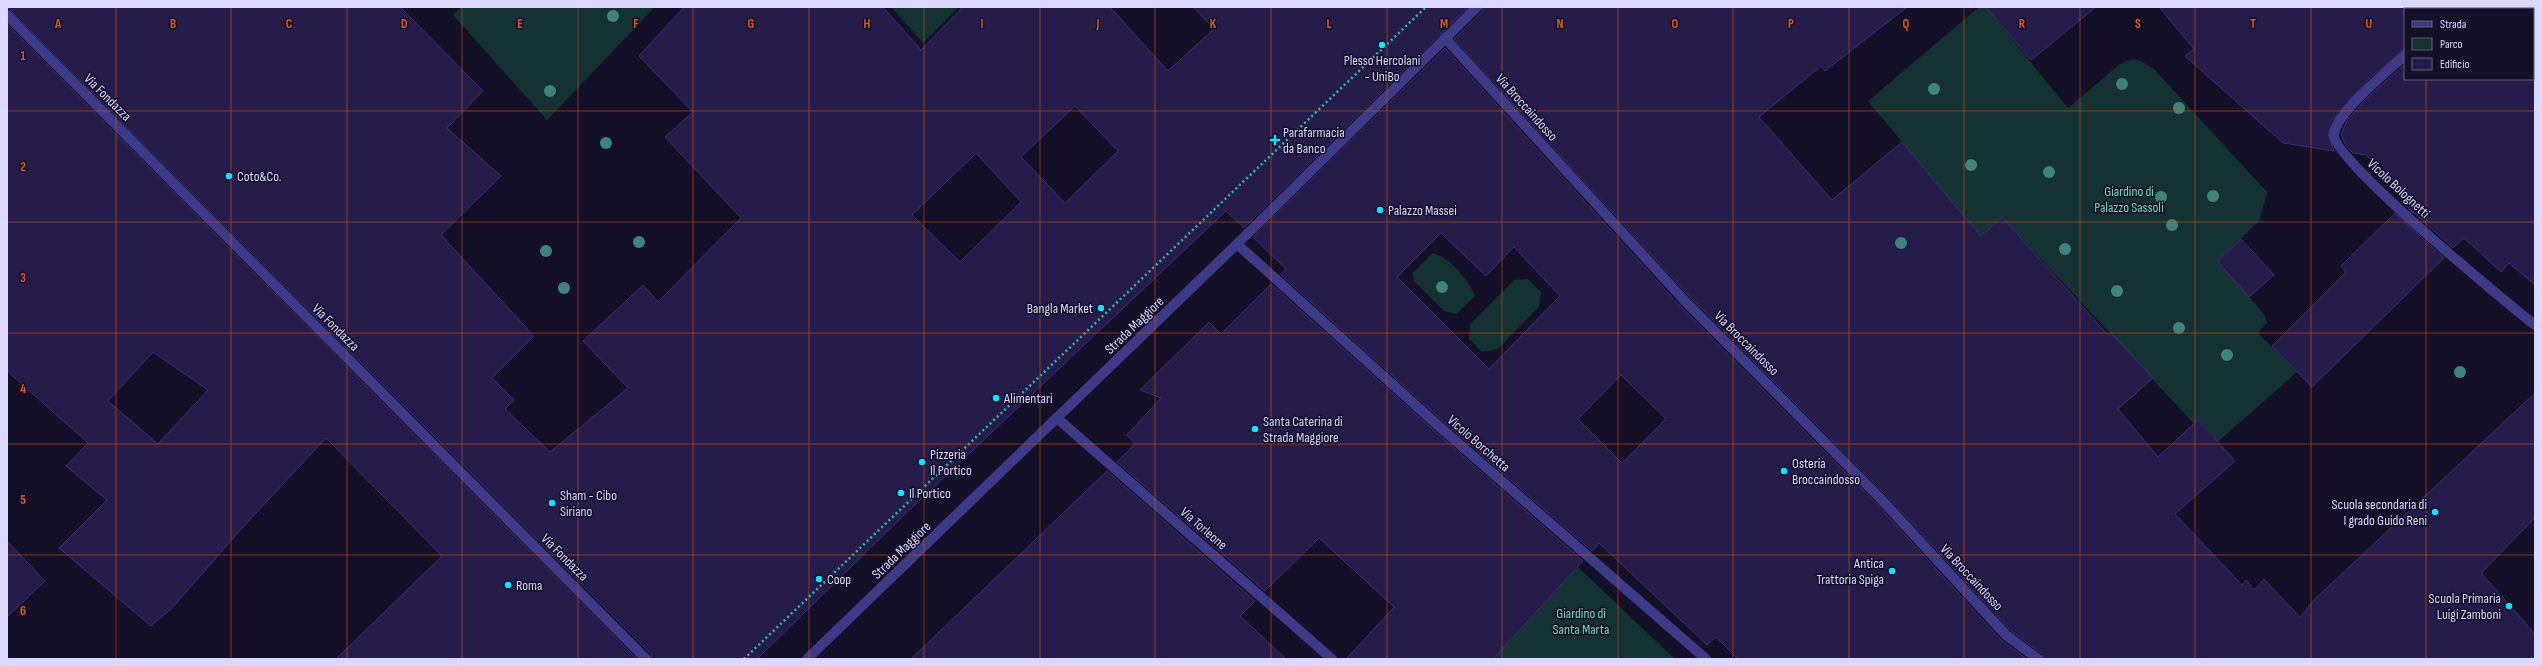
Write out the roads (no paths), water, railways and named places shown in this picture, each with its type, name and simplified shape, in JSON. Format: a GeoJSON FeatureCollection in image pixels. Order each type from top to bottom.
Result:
{"type":"FeatureCollection","features":[{"type":"Feature","properties":{"kind":"street","name":"Strada Maggiore"},"geometry":{"type":"LineString","coordinates":[[807,659],[1237,244],[1477,7]]}},
{"type":"Feature","properties":{"kind":"street","name":"Via Fondazza"},"geometry":{"type":"LineString","coordinates":[[7,15],[646,659]]}},
{"type":"Feature","properties":{"kind":"street","name":"Via Broccaindosso"},"geometry":{"type":"LineString","coordinates":[[1445,38],[1684,300],[1880,498],[2006,634],[2038,659]]}},
{"type":"Feature","properties":{"kind":"street","name":"Vicolo Bolognetti"},"geometry":{"type":"LineString","coordinates":[[2404,56],[2346,111],[2333,134],[2334,142],[2359,170],[2479,281],[2535,325]]}},
{"type":"Feature","properties":{"kind":"street","name":"Vicolo Borchetta"},"geometry":{"type":"LineString","coordinates":[[1237,244],[1442,429],[1706,659]]}},
{"type":"Feature","properties":{"kind":"street","name":"Via Torleone"},"geometry":{"type":"LineString","coordinates":[[1058,418],[1332,659]]}},
{"type":"Feature","properties":{"kind":"place","name":"Plesso Hercolani - UniBo"},"geometry":{"type":"Point","coordinates":[1382,45]}},
{"type":"Feature","properties":{"kind":"place","name":"Parafarmacia da Banco"},"geometry":{"type":"Point","coordinates":[1275,140]}},
{"type":"Feature","properties":{"kind":"place","name":"Coto&Co."},"geometry":{"type":"Point","coordinates":[229,176]}},
{"type":"Feature","properties":{"kind":"place","name":"Palazzo Massei"},"geometry":{"type":"Point","coordinates":[1380,210]}},
{"type":"Feature","properties":{"kind":"place","name":"Bangla Market"},"geometry":{"type":"Point","coordinates":[1101,308]}},
{"type":"Feature","properties":{"kind":"place","name":"Alimentari"},"geometry":{"type":"Point","coordinates":[996,398]}},
{"type":"Feature","properties":{"kind":"place","name":"Santa Caterina di Strada Maggiore"},"geometry":{"type":"Point","coordinates":[1255,429]}},
{"type":"Feature","properties":{"kind":"place","name":"Pizzeria Il Portico"},"geometry":{"type":"Point","coordinates":[922,462]}},
{"type":"Feature","properties":{"kind":"place","name":"Osteria Broccaindosso"},"geometry":{"type":"Point","coordinates":[1784,471]}},
{"type":"Feature","properties":{"kind":"place","name":"Il Portico"},"geometry":{"type":"Point","coordinates":[901,493]}},
{"type":"Feature","properties":{"kind":"place","name":"Sham - Cibo Siriano"},"geometry":{"type":"Point","coordinates":[552,503]}},
{"type":"Feature","properties":{"kind":"place","name":"Scuola secondaria di I grado Guido Reni"},"geometry":{"type":"Point","coordinates":[2435,512]}},
{"type":"Feature","properties":{"kind":"place","name":"Antica Trattoria Spiga"},"geometry":{"type":"Point","coordinates":[1892,571]}},
{"type":"Feature","properties":{"kind":"place","name":"Coop"},"geometry":{"type":"Point","coordinates":[819,579]}},
{"type":"Feature","properties":{"kind":"place","name":"Roma"},"geometry":{"type":"Point","coordinates":[508,585]}},
{"type":"Feature","properties":{"kind":"place","name":"Scuola Primaria Luigi Zamboni"},"geometry":{"type":"Point","coordinates":[2509,606]}},
{"type":"Feature","properties":{"kind":"park label","name":"Giardino di Palazzo Sassoli"},"geometry":{"type":"Point","coordinates":[2129,200]}},
{"type":"Feature","properties":{"kind":"park label","name":"Giardino di Santa Marta"},"geometry":{"type":"Point","coordinates":[1581,622]}}]}
